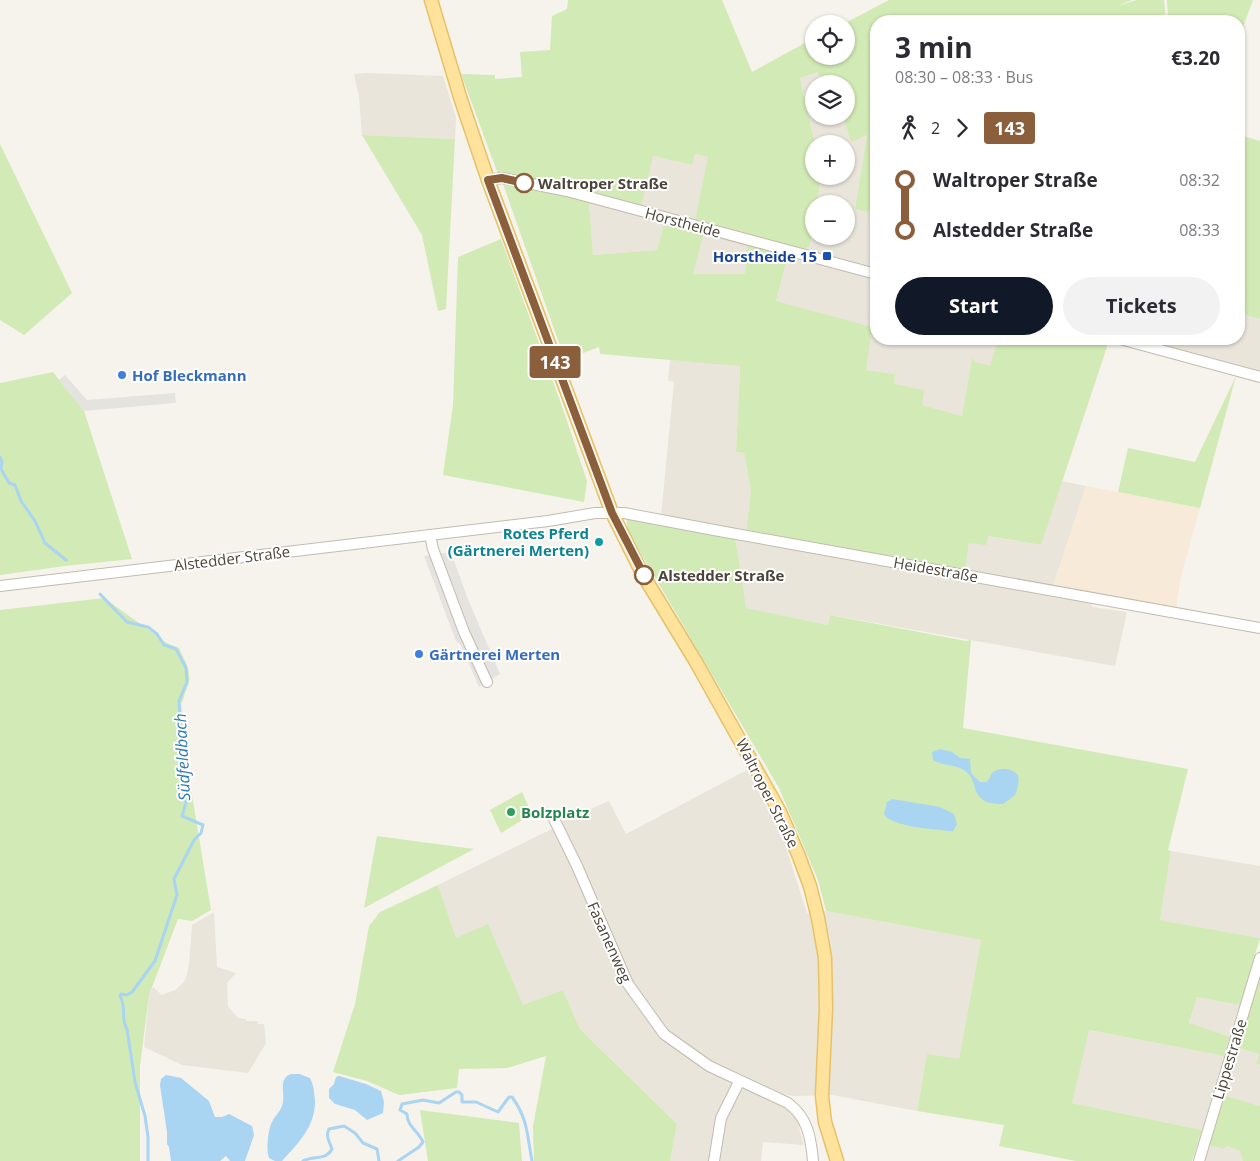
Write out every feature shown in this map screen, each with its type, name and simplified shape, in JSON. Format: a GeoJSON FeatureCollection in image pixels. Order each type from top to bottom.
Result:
{"type":"FeatureCollection","features":[{"type":"Feature","properties":{"kind":"main road"},"geometry":{"type":"LineString","coordinates":[[431,0],[460,97],[488,180]]}},
{"type":"Feature","properties":{"kind":"main road","name":"Waltroper Straße"},"geometry":{"type":"LineString","coordinates":[[488,180],[612,513],[644,575],[696,662],[771,795],[798,854],[810,886],[825,958],[826,1008],[822,1096],[825,1122],[837,1161]]}},
{"type":"Feature","properties":{"kind":"street","name":"Horstheide"},"geometry":{"type":"LineString","coordinates":[[488,180],[502,178],[567,191],[870,272]]}},
{"type":"Feature","properties":{"kind":"street"},"geometry":{"type":"LineString","coordinates":[[1142,345],[1260,377]]}},
{"type":"Feature","properties":{"kind":"street","name":"Heidestraße"},"geometry":{"type":"LineString","coordinates":[[612,513],[624,512],[714,530],[1260,628]]}},
{"type":"Feature","properties":{"kind":"street","name":"Alstedder Straße"},"geometry":{"type":"LineString","coordinates":[[0,586],[585,516],[595,513],[612,513]]}},
{"type":"Feature","properties":{"kind":"street"},"geometry":{"type":"LineString","coordinates":[[430,535],[433,549],[464,632],[487,682]]}},
{"type":"Feature","properties":{"kind":"street","name":"Fasanenweg"},"geometry":{"type":"LineString","coordinates":[[554,819],[628,984],[664,1034],[709,1066],[739,1082],[788,1103],[798,1110],[809,1131],[813,1161]]}},
{"type":"Feature","properties":{"kind":"street","name":"Lippestraße"},"geometry":{"type":"LineString","coordinates":[[1199,1161],[1260,958]]}},
{"type":"Feature","properties":{"kind":"street"},"geometry":{"type":"LineString","coordinates":[[714,1161],[721,1118],[739,1082]]}},
{"type":"Feature","properties":{"kind":"shaded area"},"geometry":{"type":"Polygon","coordinates":[[[818,72],[824,75],[809,75],[818,72]]]}},
{"type":"Feature","properties":{"kind":"shaded area"},"geometry":{"type":"Polygon","coordinates":[[[354,74],[443,76],[456,117],[455,139],[362,135],[359,97],[354,74]]]}},
{"type":"Feature","properties":{"kind":"shaded area"},"geometry":{"type":"Polygon","coordinates":[[[805,76],[805,100],[800,78],[805,76]]]}},
{"type":"Feature","properties":{"kind":"shaded area"},"geometry":{"type":"Polygon","coordinates":[[[811,125],[846,125],[849,135],[813,135],[811,125]]]}},
{"type":"Feature","properties":{"kind":"shaded area"},"geometry":{"type":"Polygon","coordinates":[[[867,135],[855,209],[855,195],[818,195],[820,185],[855,185],[855,140],[867,135]]]}},
{"type":"Feature","properties":{"kind":"shaded area"},"geometry":{"type":"Polygon","coordinates":[[[695,154],[709,157],[695,221],[747,244],[745,274],[693,274],[665,222],[657,250],[593,255],[589,201],[653,156],[691,165],[695,154]]]}},
{"type":"Feature","properties":{"kind":"shaded area"},"geometry":{"type":"Polygon","coordinates":[[[855,209],[870,213],[870,345],[996,345],[990,367],[972,359],[962,416],[922,405],[894,384],[895,374],[866,370],[776,301],[788,255],[810,245],[855,245],[855,209]]]}},
{"type":"Feature","properties":{"kind":"shaded area"},"geometry":{"type":"Polygon","coordinates":[[[1245,315],[1260,319],[1260,371],[1159,345],[1245,345],[1245,315]]]}},
{"type":"Feature","properties":{"kind":"shaded area"},"geometry":{"type":"Polygon","coordinates":[[[670,360],[740,365],[736,452],[744,453],[751,491],[746,531],[661,516],[674,382],[668,381],[670,360]]]}},
{"type":"Feature","properties":{"kind":"shaded area"},"geometry":{"type":"Polygon","coordinates":[[[65,375],[87,400],[175,393],[176,403],[84,411],[59,380],[65,375]]]}},
{"type":"Feature","properties":{"kind":"shaded area"},"geometry":{"type":"Polygon","coordinates":[[[1062,481],[1086,486],[1053,586],[965,570],[969,543],[988,536],[1040,545],[1062,481]]]}},
{"type":"Feature","properties":{"kind":"shaded area"},"geometry":{"type":"Polygon","coordinates":[[[1086,486],[1200,508],[1181,576],[1176,608],[1053,586],[1086,486]]]}},
{"type":"Feature","properties":{"kind":"shaded area"},"geometry":{"type":"Polygon","coordinates":[[[735,537],[1092,602],[1092,607],[1127,612],[1115,666],[831,615],[828,625],[745,608],[735,537]]]}},
{"type":"Feature","properties":{"kind":"shaded area"},"geometry":{"type":"Polygon","coordinates":[[[451,552],[467,597],[500,674],[479,687],[461,645],[456,641],[424,556],[451,552]]]}},
{"type":"Feature","properties":{"kind":"shaded area"},"geometry":{"type":"Polygon","coordinates":[[[747,770],[783,838],[807,913],[826,911],[981,940],[959,1060],[927,1054],[917,1111],[832,1095],[793,1096],[768,1091],[766,1099],[789,1110],[797,1120],[804,1145],[763,1142],[761,1161],[670,1161],[677,1124],[580,1029],[563,990],[523,1006],[488,925],[456,939],[438,885],[554,828],[560,822],[609,801],[626,834],[747,770]]]}},
{"type":"Feature","properties":{"kind":"shaded area"},"geometry":{"type":"Polygon","coordinates":[[[1171,851],[1260,866],[1260,938],[1160,920],[1171,851]]]}},
{"type":"Feature","properties":{"kind":"shaded area"},"geometry":{"type":"Polygon","coordinates":[[[214,912],[217,967],[236,973],[227,983],[228,1006],[238,1018],[246,1019],[246,1021],[258,1021],[258,1024],[264,1024],[266,1043],[248,1073],[182,1065],[144,1047],[149,995],[153,987],[162,995],[175,990],[183,983],[189,965],[192,925],[214,912]]]}},
{"type":"Feature","properties":{"kind":"shaded area"},"geometry":{"type":"Polygon","coordinates":[[[1197,997],[1240,1005],[1230,1037],[1189,1024],[1197,997]]]}},
{"type":"Feature","properties":{"kind":"shaded area"},"geometry":{"type":"Polygon","coordinates":[[[1088,1030],[1224,1056],[1202,1130],[1072,1103],[1088,1030]]]}},
{"type":"Feature","properties":{"kind":"shaded area"},"geometry":{"type":"Polygon","coordinates":[[[1238,1048],[1259,1054],[1256,1064],[1260,1065],[1260,1106],[1223,1095],[1238,1048]]]}},
{"type":"Feature","properties":{"kind":"shaded area"},"geometry":{"type":"Polygon","coordinates":[[[1208,1145],[1224,1149],[1225,1146],[1241,1151],[1243,1161],[1203,1161],[1208,1145]]]}},
{"type":"Feature","properties":{"kind":"green space"},"geometry":{"type":"Polygon","coordinates":[[[568,0],[722,0],[752,72],[805,43],[805,65],[855,65],[855,18],[889,0],[1132,0],[1116,6],[1137,0],[1164,0],[1165,15],[870,15],[870,213],[855,209],[867,135],[855,140],[855,135],[849,135],[846,125],[855,125],[855,75],[819,75],[818,72],[805,75],[800,78],[805,100],[805,125],[811,125],[813,135],[805,135],[805,185],[820,185],[818,195],[805,195],[805,245],[810,245],[804,250],[695,221],[708,157],[695,154],[692,165],[653,156],[641,206],[498,174],[461,74],[495,75],[495,79],[522,77],[520,52],[550,50],[552,16],[567,9],[568,0]]]}},
{"type":"Feature","properties":{"kind":"green space"},"geometry":{"type":"Polygon","coordinates":[[[1167,0],[1253,0],[1245,22],[1245,15],[1168,15],[1167,0]]]}},
{"type":"Feature","properties":{"kind":"green space"},"geometry":{"type":"Polygon","coordinates":[[[362,135],[455,139],[446,309],[438,311],[422,235],[362,135]]]}},
{"type":"Feature","properties":{"kind":"green space"},"geometry":{"type":"Polygon","coordinates":[[[1245,137],[1260,141],[1260,319],[1245,315],[1245,137]]]}},
{"type":"Feature","properties":{"kind":"green space"},"geometry":{"type":"Polygon","coordinates":[[[0,144],[72,293],[24,335],[0,320],[0,144]]]}},
{"type":"Feature","properties":{"kind":"green space"},"geometry":{"type":"Polygon","coordinates":[[[503,184],[589,201],[593,255],[657,250],[665,221],[704,232],[693,274],[745,274],[747,244],[788,255],[776,301],[870,326],[866,370],[895,374],[894,384],[924,390],[922,405],[962,416],[972,358],[976,362],[990,366],[996,345],[1108,345],[1041,545],[988,536],[986,545],[969,543],[965,570],[746,531],[751,491],[744,453],[736,452],[740,366],[600,354],[599,347],[565,360],[503,184]]]}},
{"type":"Feature","properties":{"kind":"green space"},"geometry":{"type":"Polygon","coordinates":[[[501,239],[587,481],[584,502],[443,475],[453,405],[458,257],[501,239]]]}},
{"type":"Feature","properties":{"kind":"green space"},"geometry":{"type":"Polygon","coordinates":[[[53,372],[84,411],[132,559],[0,575],[0,383],[53,372]]]}},
{"type":"Feature","properties":{"kind":"green space"},"geometry":{"type":"Polygon","coordinates":[[[1236,376],[1200,508],[1118,492],[1128,448],[1195,462],[1236,376]]]}},
{"type":"Feature","properties":{"kind":"green space"},"geometry":{"type":"Polygon","coordinates":[[[627,519],[735,537],[746,608],[828,625],[830,615],[966,641],[971,640],[963,728],[1188,769],[1168,850],[1171,851],[1160,920],[1260,938],[1240,1005],[1197,997],[1189,1023],[1230,1037],[1224,1056],[1089,1030],[1072,1103],[1202,1130],[1192,1161],[1076,1161],[999,1146],[1004,1125],[917,1111],[927,1054],[959,1059],[981,940],[826,911],[818,880],[779,788],[627,530],[627,519]]]}},
{"type":"Feature","properties":{"kind":"green space"},"geometry":{"type":"Polygon","coordinates":[[[104,598],[167,643],[179,648],[187,665],[189,682],[181,703],[184,747],[211,910],[192,921],[178,919],[149,995],[140,1066],[140,1161],[0,1161],[0,610],[104,598]]]}},
{"type":"Feature","properties":{"kind":"green space","name":"Bolzplatz"},"geometry":{"type":"Polygon","coordinates":[[[522,792],[532,814],[501,833],[490,810],[522,792]]]}},
{"type":"Feature","properties":{"kind":"green space"},"geometry":{"type":"Polygon","coordinates":[[[377,836],[474,849],[364,908],[377,836]]]}},
{"type":"Feature","properties":{"kind":"green space"},"geometry":{"type":"Polygon","coordinates":[[[438,885],[456,938],[488,924],[523,1005],[563,990],[580,1029],[677,1124],[670,1161],[534,1161],[533,1126],[546,1056],[507,1068],[459,1069],[457,1088],[399,1095],[367,1081],[333,1072],[355,1004],[369,926],[380,912],[438,885]]]}},
{"type":"Feature","properties":{"kind":"green space"},"geometry":{"type":"Polygon","coordinates":[[[1259,976],[1260,1065],[1256,1064],[1259,1054],[1238,1048],[1259,976]]]}},
{"type":"Feature","properties":{"kind":"green space"},"geometry":{"type":"Polygon","coordinates":[[[1223,1095],[1260,1106],[1260,1161],[1243,1161],[1240,1151],[1226,1146],[1224,1149],[1208,1145],[1223,1095]]]}},
{"type":"Feature","properties":{"kind":"green space"},"geometry":{"type":"Polygon","coordinates":[[[420,1110],[519,1123],[522,1161],[428,1161],[420,1110]]]}},
{"type":"Feature","properties":{"kind":"water"},"geometry":{"type":"Polygon","coordinates":[[[940,749],[952,752],[960,758],[970,759],[971,773],[980,782],[987,782],[992,773],[999,769],[1013,771],[1019,778],[1015,795],[1003,804],[984,800],[976,791],[972,779],[962,769],[933,760],[932,752],[940,749]]]}},
{"type":"Feature","properties":{"kind":"water"},"geometry":{"type":"Polygon","coordinates":[[[892,799],[940,807],[954,814],[957,824],[953,831],[948,831],[913,827],[895,822],[884,814],[887,802],[892,799]]]}},
{"type":"Feature","properties":{"kind":"water"},"geometry":{"type":"Polygon","coordinates":[[[291,1074],[299,1074],[310,1078],[314,1092],[314,1110],[309,1126],[300,1141],[282,1161],[275,1161],[269,1158],[268,1154],[269,1133],[271,1124],[282,1105],[283,1082],[291,1074]]]}},
{"type":"Feature","properties":{"kind":"water"},"geometry":{"type":"Polygon","coordinates":[[[166,1075],[181,1078],[209,1101],[215,1117],[229,1114],[252,1126],[254,1135],[245,1161],[230,1161],[226,1156],[220,1161],[171,1161],[167,1144],[160,1085],[161,1079],[166,1075]]]}},
{"type":"Feature","properties":{"kind":"water"},"geometry":{"type":"Polygon","coordinates":[[[339,1076],[366,1084],[381,1091],[384,1102],[383,1113],[367,1120],[355,1110],[335,1104],[329,1098],[329,1089],[334,1084],[336,1077],[339,1076]]]}},
{"type":"Feature","properties":{"kind":"waterway","name":"Südfeldbach"},"geometry":{"type":"LineString","coordinates":[[0,457],[2,462],[1,469],[9,483],[15,485],[21,501],[35,521],[45,543],[66,560]]}},
{"type":"Feature","properties":{"kind":"waterway","name":"Südfeldbach"},"geometry":{"type":"LineString","coordinates":[[100,594],[127,622],[148,627],[157,634],[164,645],[176,649],[186,668],[187,682],[179,701],[185,781],[183,788],[186,803],[182,816],[203,825],[201,833],[194,840],[174,879],[177,895],[155,961],[132,992],[127,995],[121,994],[120,996],[123,1004],[124,1021],[127,1029],[135,1082],[145,1116],[148,1137],[148,1161]]}},
{"type":"Feature","properties":{"kind":"waterway","name":"Südfeldbach"},"geometry":{"type":"LineString","coordinates":[[398,1161],[419,1147],[423,1142],[409,1122],[407,1114],[400,1110],[402,1104],[423,1100],[439,1103],[456,1092],[462,1095],[462,1102],[476,1102],[498,1112],[509,1097],[512,1097],[524,1120],[532,1161]]}},
{"type":"Feature","properties":{"kind":"waterway","name":"Südfeldbach"},"geometry":{"type":"LineString","coordinates":[[303,1161],[329,1153],[332,1149],[328,1137],[329,1129],[344,1126],[355,1133],[363,1143],[377,1149],[379,1161]]}},
{"type":"Feature","properties":{"kind":"bus line","name":"143"},"geometry":{"type":"LineString","coordinates":[[524,183],[502,178],[488,180],[612,513],[625,542],[644,575]]}},
{"type":"Feature","properties":{"kind":"place","name":"Waltroper Straße"},"geometry":{"type":"Point","coordinates":[524,183]}},
{"type":"Feature","properties":{"kind":"place","name":"Horstheide 15"},"geometry":{"type":"Point","coordinates":[827,256]}},
{"type":"Feature","properties":{"kind":"place","name":"Hof Bleckmann"},"geometry":{"type":"Point","coordinates":[122,375]}},
{"type":"Feature","properties":{"kind":"place","name":"Rotes Pferd (Gärtnerei Merten)"},"geometry":{"type":"Point","coordinates":[599,542]}},
{"type":"Feature","properties":{"kind":"place","name":"Alstedder Straße"},"geometry":{"type":"Point","coordinates":[644,575]}},
{"type":"Feature","properties":{"kind":"place","name":"Gärtnerei Merten"},"geometry":{"type":"Point","coordinates":[419,654]}},
{"type":"Feature","properties":{"kind":"place","name":"Bolzplatz"},"geometry":{"type":"Point","coordinates":[511,812]}}]}
